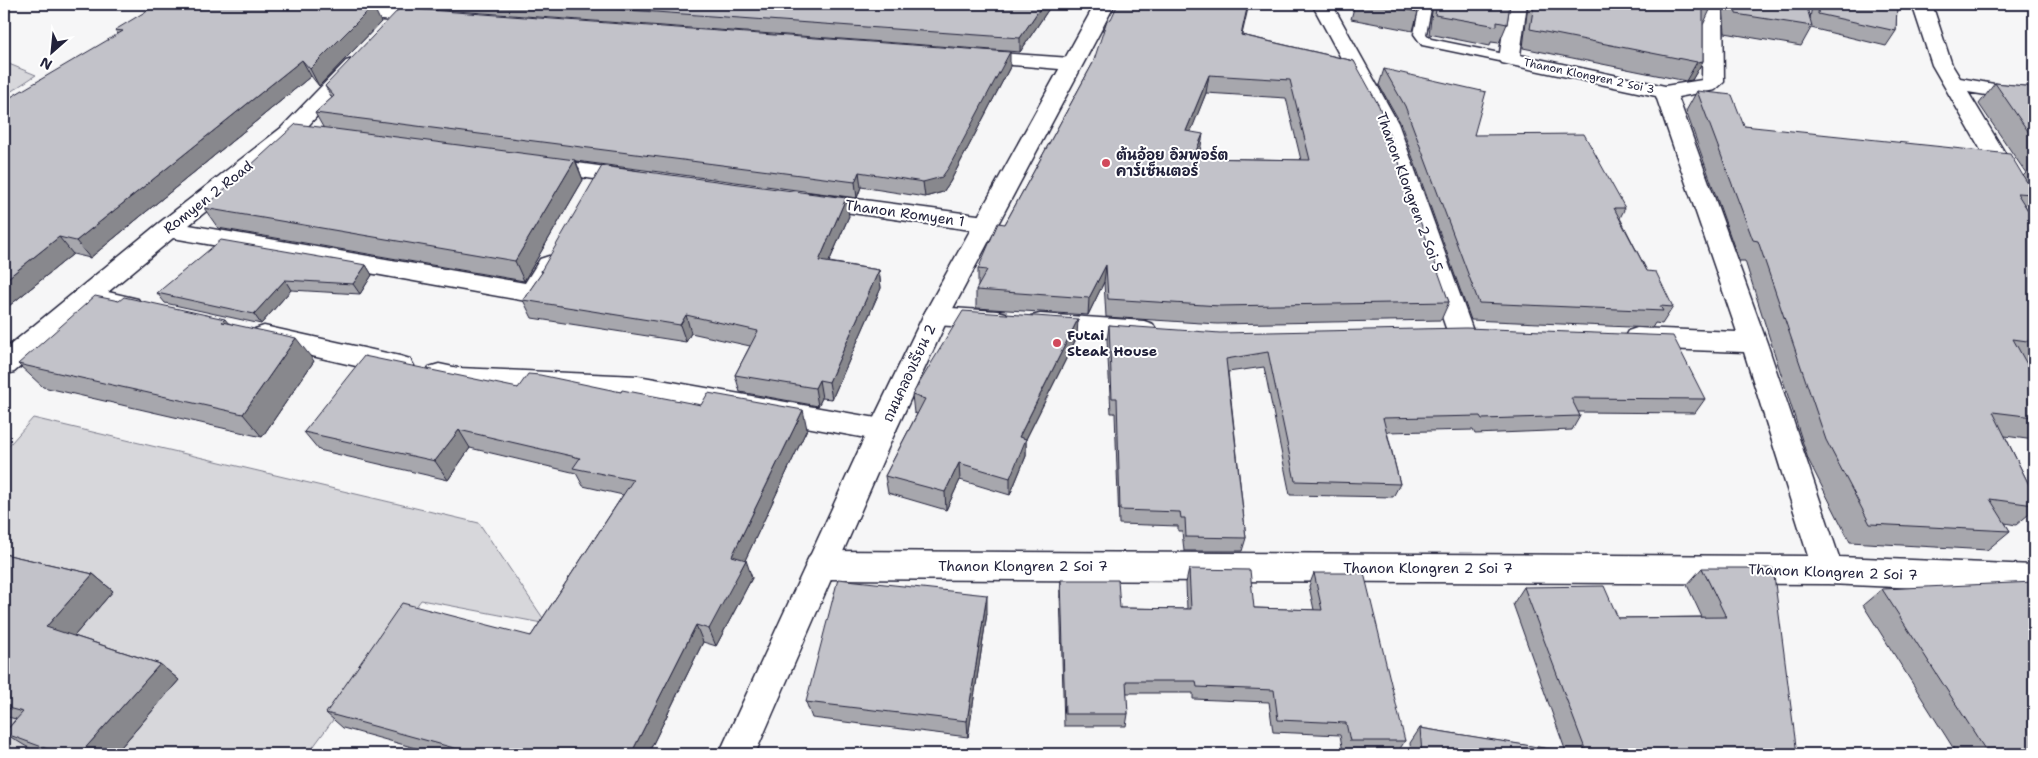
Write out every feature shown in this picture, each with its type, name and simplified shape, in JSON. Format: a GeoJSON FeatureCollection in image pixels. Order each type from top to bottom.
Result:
{"type":"FeatureCollection","features":[{"type":"Feature","properties":{"kind":"street","name":"ถนนคลองเรียน 2"},"geometry":{"type":"LineString","coordinates":[[738,754],[882,430],[936,316],[1070,64],[1105,4]]}},
{"type":"Feature","properties":{"kind":"street","name":"Thanon Klongren 2 Soi 5"},"geometry":{"type":"LineString","coordinates":[[1322,4],[1387,122],[1470,332],[1431,332]]}},
{"type":"Feature","properties":{"kind":"street","name":"Thanon Klongren 2 Soi 3"},"geometry":{"type":"LineString","coordinates":[[1517,4],[1509,59],[1665,92],[1695,89],[1713,82],[1713,4]]}},
{"type":"Feature","properties":{"kind":"street"},"geometry":{"type":"LineString","coordinates":[[1922,4],[1942,65],[2034,221]]}},
{"type":"Feature","properties":{"kind":"street"},"geometry":{"type":"LineString","coordinates":[[322,11],[450,19]]}},
{"type":"Feature","properties":{"kind":"street","name":"Romyen 2 Road"},"geometry":{"type":"LineString","coordinates":[[4,364],[168,228],[289,133],[400,15]]}},
{"type":"Feature","properties":{"kind":"street"},"geometry":{"type":"LineString","coordinates":[[952,56],[1070,64]]}},
{"type":"Feature","properties":{"kind":"street"},"geometry":{"type":"LineString","coordinates":[[1952,83],[2034,97]]}},
{"type":"Feature","properties":{"kind":"street"},"geometry":{"type":"LineString","coordinates":[[1665,92],[1754,343],[1828,570]]}},
{"type":"Feature","properties":{"kind":"street"},"geometry":{"type":"LineString","coordinates":[[289,133],[318,137]]}},
{"type":"Feature","properties":{"kind":"street"},"geometry":{"type":"LineString","coordinates":[[523,163],[660,181]]}},
{"type":"Feature","properties":{"kind":"street"},"geometry":{"type":"LineString","coordinates":[[586,199],[601,173]]}},
{"type":"Feature","properties":{"kind":"street","name":"Thanon Romyen 1"},"geometry":{"type":"LineString","coordinates":[[788,198],[985,224]]}},
{"type":"Feature","properties":{"kind":"street"},"geometry":{"type":"LineString","coordinates":[[168,228],[532,293],[562,242]]}},
{"type":"Feature","properties":{"kind":"street"},"geometry":{"type":"LineString","coordinates":[[86,297],[153,311]]}},
{"type":"Feature","properties":{"kind":"street"},"geometry":{"type":"LineString","coordinates":[[936,316],[1169,332]]}},
{"type":"Feature","properties":{"kind":"street"},"geometry":{"type":"LineString","coordinates":[[239,330],[458,378],[638,386],[882,430]]}},
{"type":"Feature","properties":{"kind":"street"},"geometry":{"type":"LineString","coordinates":[[1617,338],[1754,343]]}},
{"type":"Feature","properties":{"kind":"street","name":"Thanon Klongren 2 Soi 7"},"geometry":{"type":"LineString","coordinates":[[821,565],[1828,570],[2034,579]]}},
{"type":"Feature","properties":{"kind":"lane"},"geometry":{"type":"LineString","coordinates":[[1426,4],[1420,34],[1427,42],[1509,59]]}},
{"type":"Feature","properties":{"kind":"shaded area"},"geometry":{"type":"Polygon","coordinates":[[[4,62],[36,75],[4,96],[4,62]]]}},
{"type":"Feature","properties":{"kind":"shaded area"},"geometry":{"type":"Polygon","coordinates":[[[33,418],[479,523],[547,624],[421,600],[308,754],[4,754],[4,451],[33,418]]]}},
{"type":"Feature","properties":{"kind":"building"},"geometry":{"type":"Polygon","coordinates":[[[158,4],[331,4],[373,6],[310,69],[302,60],[76,241],[59,237],[4,281],[4,101],[123,31],[115,30],[158,4]]]}},
{"type":"Feature","properties":{"kind":"building"},"geometry":{"type":"Polygon","coordinates":[[[543,4],[1043,4],[1020,38],[543,4]]]}},
{"type":"Feature","properties":{"kind":"building"},"geometry":{"type":"Polygon","coordinates":[[[1118,4],[1248,4],[1241,35],[1354,61],[1379,106],[1449,302],[1220,306],[1108,299],[1106,265],[1089,298],[976,290],[987,270],[978,269],[998,223],[1005,224],[1093,63],[1107,20],[1111,19],[1118,4]],[[1209,75],[1186,131],[1203,134],[1193,158],[1310,160],[1290,80],[1209,75]]]}},
{"type":"Feature","properties":{"kind":"building"},"geometry":{"type":"Polygon","coordinates":[[[1375,4],[1420,4],[1418,12],[1375,4]]]}},
{"type":"Feature","properties":{"kind":"building"},"geometry":{"type":"Polygon","coordinates":[[[1437,4],[1510,4],[1507,24],[1497,22],[1497,26],[1435,15],[1437,4]]]}},
{"type":"Feature","properties":{"kind":"building"},"geometry":{"type":"Polygon","coordinates":[[[1534,4],[1711,4],[1710,10],[1703,9],[1703,61],[1697,62],[1530,29],[1534,4]]]}},
{"type":"Feature","properties":{"kind":"building"},"geometry":{"type":"Polygon","coordinates":[[[1735,4],[1806,4],[1812,26],[1736,14],[1735,4]]]}},
{"type":"Feature","properties":{"kind":"building"},"geometry":{"type":"Polygon","coordinates":[[[1819,4],[1897,4],[1896,31],[1818,14],[1819,4]]]}},
{"type":"Feature","properties":{"kind":"building"},"geometry":{"type":"Polygon","coordinates":[[[400,8],[1010,52],[942,177],[923,182],[859,172],[855,182],[315,113],[334,96],[325,86],[400,8]]]}},
{"type":"Feature","properties":{"kind":"building"},"geometry":{"type":"Polygon","coordinates":[[[1384,69],[1486,92],[1474,135],[1584,134],[1625,208],[1614,208],[1647,271],[1656,272],[1673,307],[1660,306],[1663,311],[1479,303],[1405,106],[1384,69]]]}},
{"type":"Feature","properties":{"kind":"building"},"geometry":{"type":"Polygon","coordinates":[[[1995,83],[2034,87],[2034,140],[1995,83]]]}},
{"type":"Feature","properties":{"kind":"building"},"geometry":{"type":"Polygon","coordinates":[[[1697,91],[1732,95],[1744,126],[2010,154],[2034,194],[2017,193],[2034,220],[2034,342],[2013,339],[2034,377],[2034,417],[1993,412],[2034,495],[2034,505],[1990,499],[2010,531],[1870,524],[1826,440],[1758,241],[1753,240],[1697,91]]]}},
{"type":"Feature","properties":{"kind":"building"},"geometry":{"type":"Polygon","coordinates":[[[296,124],[575,160],[515,261],[204,208],[296,124]]]}},
{"type":"Feature","properties":{"kind":"building"},"geometry":{"type":"Polygon","coordinates":[[[602,166],[846,198],[819,261],[879,270],[829,382],[819,380],[815,388],[735,375],[758,331],[686,315],[680,325],[523,300],[543,271],[541,271],[602,166]]]}},
{"type":"Feature","properties":{"kind":"building"},"geometry":{"type":"Polygon","coordinates":[[[221,240],[366,265],[353,284],[285,280],[254,314],[157,293],[221,240]]]}},
{"type":"Feature","properties":{"kind":"building"},"geometry":{"type":"Polygon","coordinates":[[[95,296],[119,301],[124,297],[225,319],[222,322],[296,338],[243,414],[18,364],[95,296]]]}},
{"type":"Feature","properties":{"kind":"building"},"geometry":{"type":"Polygon","coordinates":[[[963,311],[1078,319],[1019,437],[1026,439],[1010,478],[959,463],[945,492],[885,476],[925,399],[912,395],[963,311]]]}},
{"type":"Feature","properties":{"kind":"building"},"geometry":{"type":"Polygon","coordinates":[[[1109,325],[1220,333],[1466,328],[1673,336],[1705,399],[1571,398],[1580,416],[1482,419],[1480,416],[1383,418],[1400,484],[1295,481],[1268,352],[1226,359],[1246,538],[1186,537],[1185,518],[1181,518],[1180,512],[1120,510],[1117,398],[1112,398],[1109,325]]]}},
{"type":"Feature","properties":{"kind":"building"},"geometry":{"type":"Polygon","coordinates":[[[364,356],[518,388],[528,374],[701,405],[708,393],[803,410],[732,556],[746,560],[709,629],[696,625],[631,754],[476,754],[326,713],[402,603],[531,636],[633,480],[573,468],[580,458],[459,430],[435,461],[304,432],[364,356]]]}},
{"type":"Feature","properties":{"kind":"building"},"geometry":{"type":"Polygon","coordinates":[[[4,554],[93,574],[46,627],[160,664],[80,754],[61,754],[4,733],[23,712],[4,707],[4,554]]]}},
{"type":"Feature","properties":{"kind":"building"},"geometry":{"type":"Polygon","coordinates":[[[1702,568],[1773,568],[1797,754],[1587,754],[1524,587],[1604,586],[1618,618],[1726,617],[1702,568]]]}},
{"type":"Feature","properties":{"kind":"building"},"geometry":{"type":"Polygon","coordinates":[[[1189,569],[1250,570],[1254,608],[1322,610],[1314,573],[1364,573],[1405,741],[1350,741],[1346,723],[1278,720],[1274,690],[1197,687],[1196,681],[1126,681],[1128,714],[1065,714],[1061,580],[1118,580],[1120,608],[1191,609],[1189,569]]]}},
{"type":"Feature","properties":{"kind":"building"},"geometry":{"type":"Polygon","coordinates":[[[838,579],[987,595],[967,721],[806,702],[838,579]]]}},
{"type":"Feature","properties":{"kind":"building"},"geometry":{"type":"Polygon","coordinates":[[[2034,582],[2034,754],[1988,754],[1882,589],[2034,582]]]}},
{"type":"Feature","properties":{"kind":"building"},"geometry":{"type":"Polygon","coordinates":[[[1420,728],[1581,754],[1422,754],[1420,728]]]}},
{"type":"Feature","properties":{"kind":"place","name":"ต้นอ้อย อิมพอร์ต คาร์เซ็นเตอร์"},"geometry":{"type":"Point","coordinates":[1106,163]}},
{"type":"Feature","properties":{"kind":"place","name":"Futai Steak House"},"geometry":{"type":"Point","coordinates":[1057,343]}}]}
